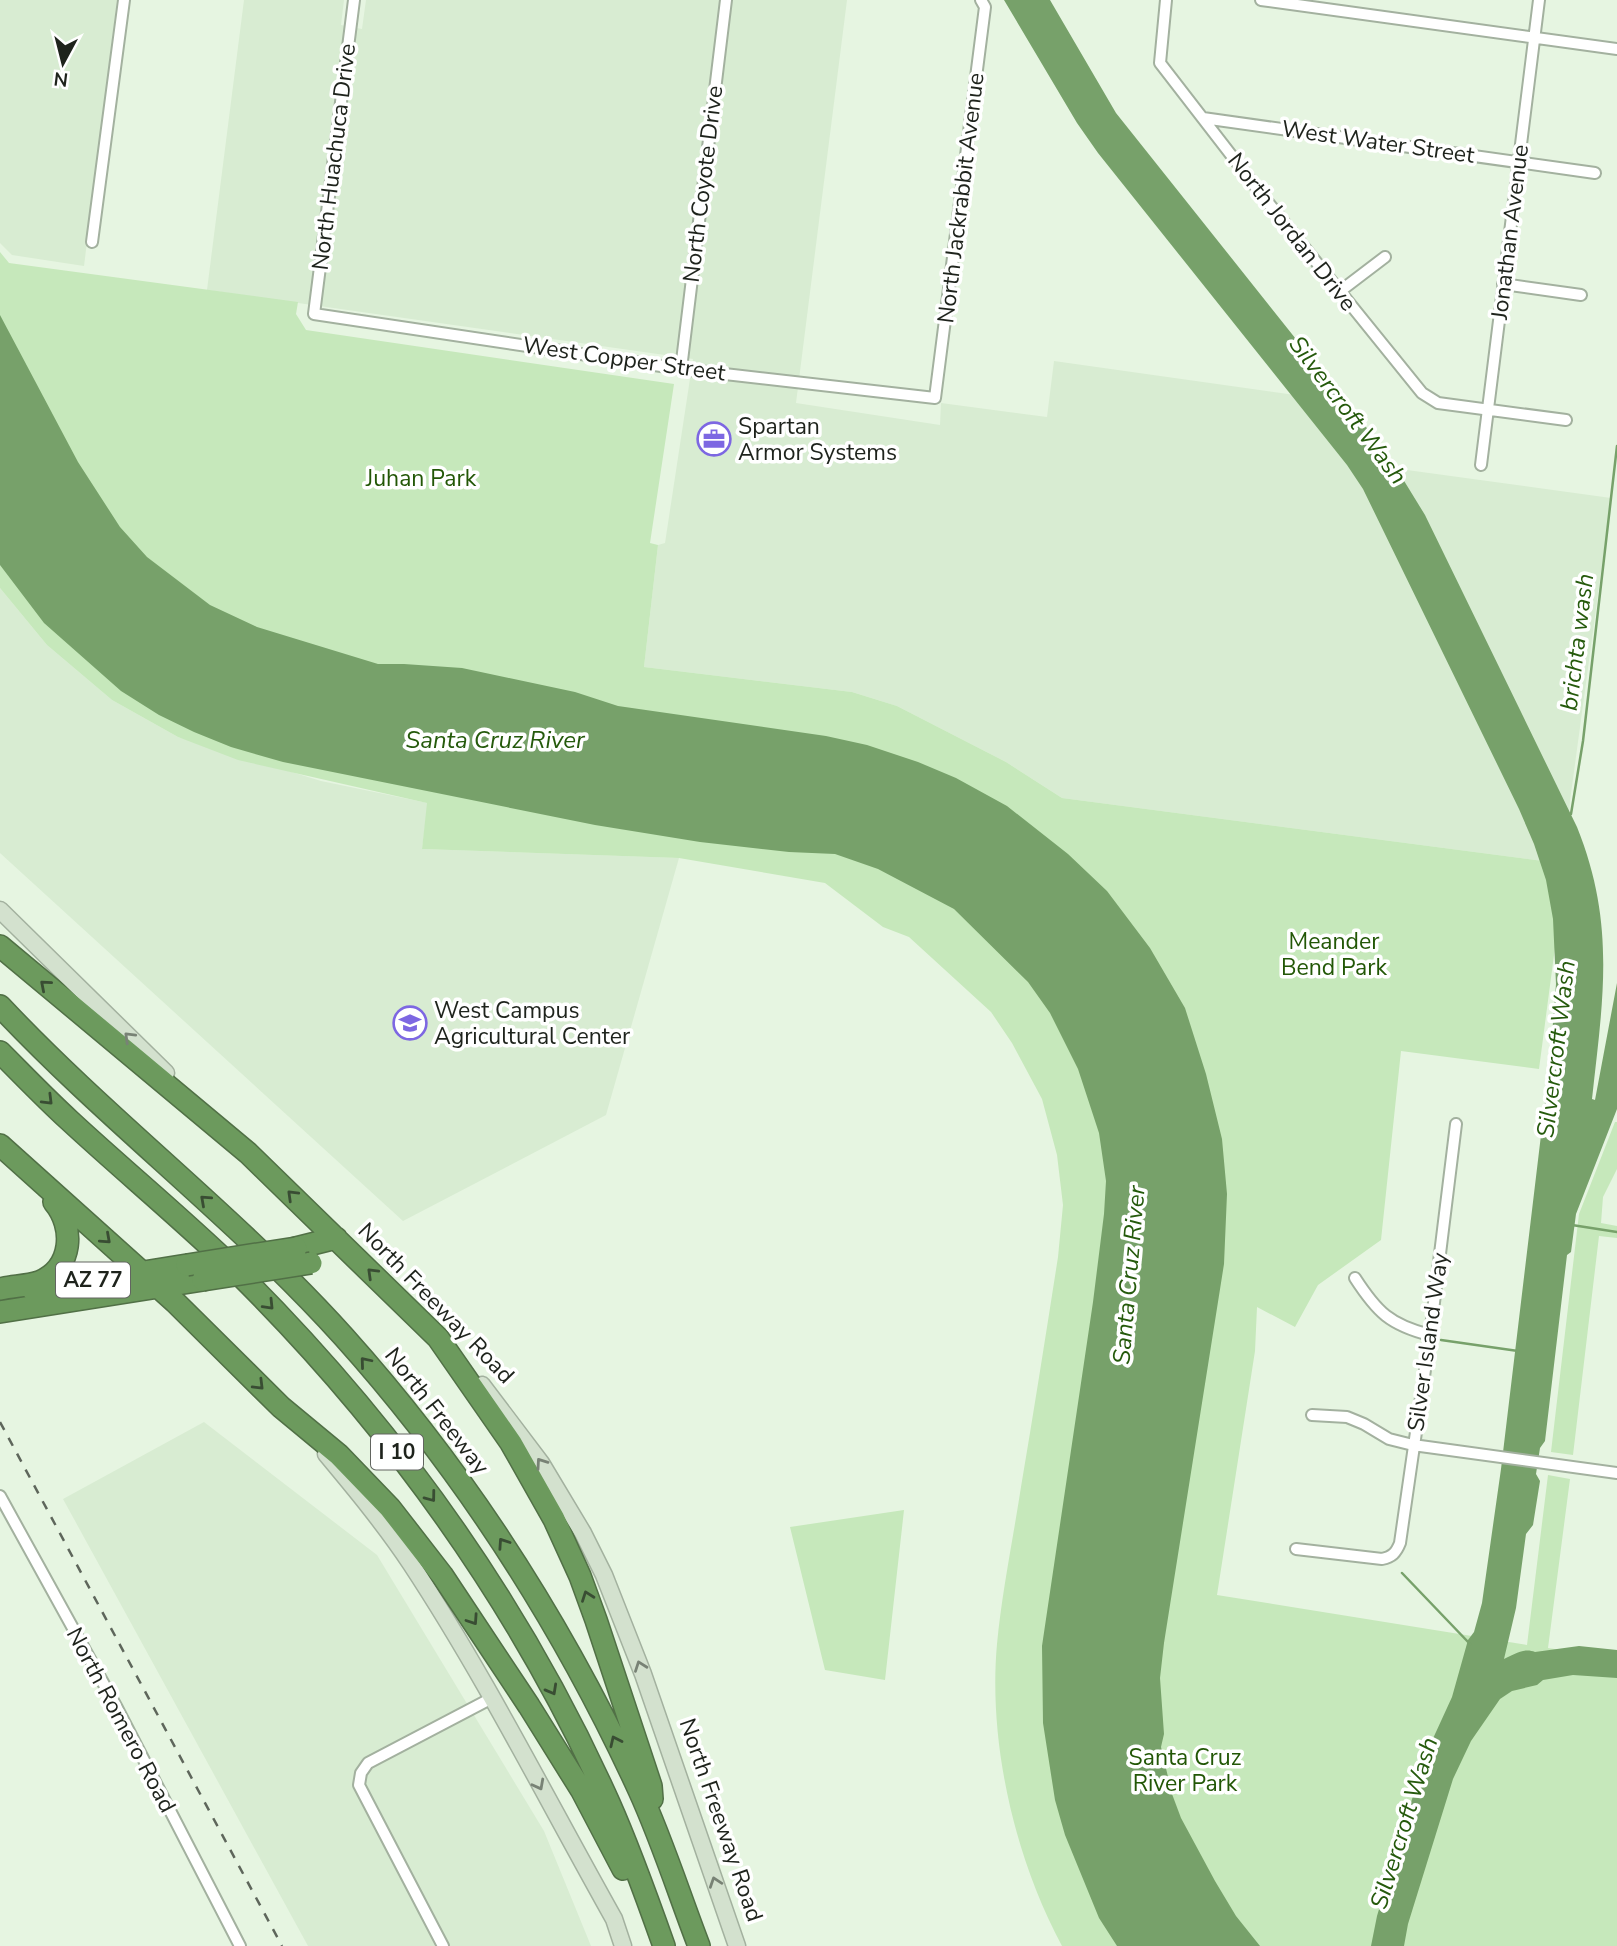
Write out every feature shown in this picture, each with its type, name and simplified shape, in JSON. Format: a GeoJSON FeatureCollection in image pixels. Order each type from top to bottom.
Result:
{"type":"FeatureCollection","features":[{"type":"Feature","properties":{"kind":"highway"},"geometry":{"type":"LineString","coordinates":[[0,946],[248,1153]]}},
{"type":"Feature","properties":{"kind":"highway","name":"North Freeway"},"geometry":{"type":"LineString","coordinates":[[0,1006],[94,1099],[243,1234],[302,1293],[421,1428],[514,1559],[578,1666],[640,1792],[699,1946]]}},
{"type":"Feature","properties":{"kind":"highway","name":"I 10"},"geometry":{"type":"LineString","coordinates":[[0,1052],[67,1118],[231,1267],[282,1320],[367,1414],[448,1520],[512,1618],[580,1740],[610,1805],[663,1946]]}},
{"type":"Feature","properties":{"kind":"highway"},"geometry":{"type":"LineString","coordinates":[[0,1145],[141,1271],[281,1407],[357,1473],[390,1508],[442,1575],[562,1758],[663,1946]]}},
{"type":"Feature","properties":{"kind":"highway","name":"North Freeway Road"},"geometry":{"type":"LineString","coordinates":[[248,1153],[438,1338]]}},
{"type":"Feature","properties":{"kind":"highway"},"geometry":{"type":"LineString","coordinates":[[0,1291],[44,1279],[60,1264],[68,1245],[68,1228],[62,1212],[18,1161]]}},
{"type":"Feature","properties":{"kind":"highway"},"geometry":{"type":"LineString","coordinates":[[303,1255],[336,1238]]}},
{"type":"Feature","properties":{"kind":"highway","name":"AZ 77"},"geometry":{"type":"LineString","coordinates":[[0,1291],[50,1288],[187,1265],[303,1255]]}},
{"type":"Feature","properties":{"kind":"highway","name":"AZ 77"},"geometry":{"type":"LineString","coordinates":[[0,1312],[203,1280],[303,1255]]}},
{"type":"Feature","properties":{"kind":"highway"},"geometry":{"type":"LineString","coordinates":[[438,1338],[523,1463],[568,1548],[596,1619],[651,1786],[653,1825]]}},
{"type":"Feature","properties":{"kind":"main road","name":"North Freeway Road"},"geometry":{"type":"LineString","coordinates":[[0,910],[248,1153]]}},
{"type":"Feature","properties":{"kind":"main road","name":"North Freeway Road"},"geometry":{"type":"LineString","coordinates":[[438,1338],[487,1391],[541,1463],[583,1533],[604,1575],[636,1653],[737,1946]]}},
{"type":"Feature","properties":{"kind":"main road"},"geometry":{"type":"LineString","coordinates":[[281,1407],[320,1447],[411,1564],[492,1698],[614,1919],[623,1946]]}},
{"type":"Feature","properties":{"kind":"street"},"geometry":{"type":"LineString","coordinates":[[92,242],[124,0]]}},
{"type":"Feature","properties":{"kind":"street","name":"North Huachuca Drive"},"geometry":{"type":"LineString","coordinates":[[314,314],[354,0]]}},
{"type":"Feature","properties":{"kind":"street","name":"North Coyote Drive"},"geometry":{"type":"LineString","coordinates":[[681,369],[726,0]]}},
{"type":"Feature","properties":{"kind":"street","name":"North Jackrabbit Avenue"},"geometry":{"type":"LineString","coordinates":[[935,397],[985,7],[981,0]]}},
{"type":"Feature","properties":{"kind":"street","name":"North Jordan Drive"},"geometry":{"type":"LineString","coordinates":[[1166,0],[1160,63],[1339,292],[1422,393],[1438,403],[1566,420]]}},
{"type":"Feature","properties":{"kind":"street"},"geometry":{"type":"LineString","coordinates":[[1261,0],[1617,50]]}},
{"type":"Feature","properties":{"kind":"street","name":"Jonathan Avenue"},"geometry":{"type":"LineString","coordinates":[[1480,465],[1489,411],[1539,0]]}},
{"type":"Feature","properties":{"kind":"street","name":"West Water Street"},"geometry":{"type":"LineString","coordinates":[[1203,118],[1595,173]]}},
{"type":"Feature","properties":{"kind":"street"},"geometry":{"type":"LineString","coordinates":[[1339,292],[1385,257]]}},
{"type":"Feature","properties":{"kind":"street"},"geometry":{"type":"LineString","coordinates":[[1503,284],[1581,295]]}},
{"type":"Feature","properties":{"kind":"street","name":"West Copper Street"},"geometry":{"type":"LineString","coordinates":[[314,314],[681,369],[935,397]]}},
{"type":"Feature","properties":{"kind":"street","name":"Silver Island Way"},"geometry":{"type":"LineString","coordinates":[[1296,1549],[1371,1558],[1393,1557],[1400,1543],[1430,1335],[1456,1124]]}},
{"type":"Feature","properties":{"kind":"street"},"geometry":{"type":"LineString","coordinates":[[1355,1278],[1369,1300],[1385,1316],[1408,1329],[1430,1335]]}},
{"type":"Feature","properties":{"kind":"street"},"geometry":{"type":"LineString","coordinates":[[1312,1415],[1347,1418],[1364,1424],[1389,1439],[1413,1445],[1617,1473]]}},
{"type":"Feature","properties":{"kind":"street","name":"North Romero Road"},"geometry":{"type":"LineString","coordinates":[[0,1496],[117,1708],[240,1946]]}},
{"type":"Feature","properties":{"kind":"street"},"geometry":{"type":"LineString","coordinates":[[443,1946],[359,1785],[361,1773],[368,1763],[492,1698]]}},
{"type":"Feature","properties":{"kind":"shaded area"},"geometry":{"type":"Polygon","coordinates":[[[0,0],[117,0],[84,266],[12,255],[0,243],[0,0]]]}},
{"type":"Feature","properties":{"kind":"shaded area"},"geometry":{"type":"Polygon","coordinates":[[[244,0],[344,0],[341,25],[362,29],[366,0],[847,0],[796,403],[940,425],[941,403],[1047,417],[1054,361],[1338,401],[1385,467],[1611,498],[1570,801],[1566,864],[1062,798],[1006,762],[897,706],[852,692],[644,667],[658,545],[665,543],[693,359],[207,290],[244,0]]]}},
{"type":"Feature","properties":{"kind":"shaded area","name":"West Campus Agricultural Center"},"geometry":{"type":"Polygon","coordinates":[[[0,588],[47,645],[112,700],[178,737],[321,781],[428,803],[422,849],[679,858],[606,1115],[403,1221],[0,853],[0,588]]]}},
{"type":"Feature","properties":{"kind":"shaded area"},"geometry":{"type":"Polygon","coordinates":[[[204,1422],[377,1555],[544,1831],[591,1946],[308,1946],[63,1499],[204,1422]]]}},
{"type":"Feature","properties":{"kind":"green space","name":"Santa Cruz River Park"},"geometry":{"type":"Polygon","coordinates":[[[0,252],[9,263],[298,302],[296,314],[306,330],[674,384],[650,543],[658,545],[644,667],[852,692],[897,706],[1006,762],[1062,798],[1566,864],[1539,1069],[1401,1051],[1381,1240],[1318,1285],[1295,1327],[1257,1307],[1255,1351],[1217,1595],[1527,1645],[1548,1475],[1570,1479],[1548,1648],[1617,1658],[1617,1946],[1062,1946],[1045,1912],[1018,1838],[1001,1760],[997,1721],[995,1682],[999,1624],[1058,1257],[1063,1205],[1057,1155],[1042,1099],[1012,1043],[991,1012],[909,937],[883,927],[825,883],[679,858],[422,849],[427,803],[238,760],[178,737],[112,700],[47,645],[0,588],[0,252]]]}},
{"type":"Feature","properties":{"kind":"green space"},"geometry":{"type":"Polygon","coordinates":[[[1615,1122],[1617,1169],[1603,1197],[1601,1223],[1617,1226],[1617,1238],[1599,1236],[1573,1455],[1551,1452],[1579,1214],[1615,1122]]]}},
{"type":"Feature","properties":{"kind":"green space"},"geometry":{"type":"Polygon","coordinates":[[[904,1510],[885,1680],[825,1670],[790,1527],[904,1510]]]}},
{"type":"Feature","properties":{"kind":"water","name":"Silvercroft Wash"},"geometry":{"type":"Polygon","coordinates":[[[1004,0],[1050,0],[1116,113],[1374,437],[1425,515],[1577,827],[1589,862],[1602,929],[1603,962],[1600,1028],[1592,1099],[1595,1100],[1617,983],[1617,1109],[1576,1214],[1571,1252],[1567,1255],[1545,1441],[1540,1448],[1536,1474],[1540,1481],[1533,1525],[1526,1534],[1516,1608],[1504,1659],[1523,1651],[1579,1646],[1617,1650],[1617,1678],[1573,1675],[1543,1680],[1537,1685],[1512,1691],[1500,1699],[1471,1741],[1453,1779],[1408,1924],[1404,1946],[1371,1946],[1377,1916],[1425,1756],[1452,1697],[1482,1603],[1501,1469],[1550,1060],[1556,984],[1553,919],[1546,880],[1519,809],[1363,489],[1347,465],[1098,153],[1077,123],[1004,0]]]}},
{"type":"Feature","properties":{"kind":"water","name":"Santa Cruz River"},"geometry":{"type":"Polygon","coordinates":[[[0,315],[78,462],[120,527],[147,557],[210,605],[257,627],[378,664],[462,668],[575,692],[618,706],[826,736],[867,745],[956,778],[1007,806],[1068,854],[1107,891],[1150,948],[1185,1008],[1206,1074],[1222,1139],[1227,1194],[1224,1264],[1164,1643],[1160,1678],[1164,1734],[1161,1747],[1172,1794],[1181,1818],[1236,1916],[1260,1946],[1117,1946],[1099,1918],[1065,1835],[1055,1800],[1043,1723],[1042,1646],[1093,1302],[1106,1181],[1099,1133],[1078,1069],[1050,1013],[1028,982],[954,909],[878,869],[835,854],[700,842],[595,825],[283,762],[231,747],[194,732],[159,715],[121,691],[44,623],[0,565],[0,315]]]}},
{"type":"Feature","properties":{"kind":"waterway","name":"brichta wash"},"geometry":{"type":"LineString","coordinates":[[1571,814],[1583,741],[1617,446]]}},
{"type":"Feature","properties":{"kind":"waterway"},"geometry":{"type":"LineString","coordinates":[[1572,1225],[1617,1232]]}},
{"type":"Feature","properties":{"kind":"waterway"},"geometry":{"type":"LineString","coordinates":[[1441,1340],[1518,1351]]}},
{"type":"Feature","properties":{"kind":"waterway"},"geometry":{"type":"LineString","coordinates":[[1402,1573],[1470,1644]]}},
{"type":"Feature","properties":{"kind":"railway"},"geometry":{"type":"LineString","coordinates":[[0,1422],[282,1946]]}},
{"type":"Feature","properties":{"kind":"place","name":"Spartan Armor Systems"},"geometry":{"type":"Point","coordinates":[714,439]}},
{"type":"Feature","properties":{"kind":"place","name":"West Campus Agricultural Center"},"geometry":{"type":"Point","coordinates":[410,1023]}},
{"type":"Feature","properties":{"kind":"park label","name":"Juhan Park"},"geometry":{"type":"Point","coordinates":[421,478]}},
{"type":"Feature","properties":{"kind":"park label","name":"Meander Bend Park"},"geometry":{"type":"Point","coordinates":[1334,954]}}]}
